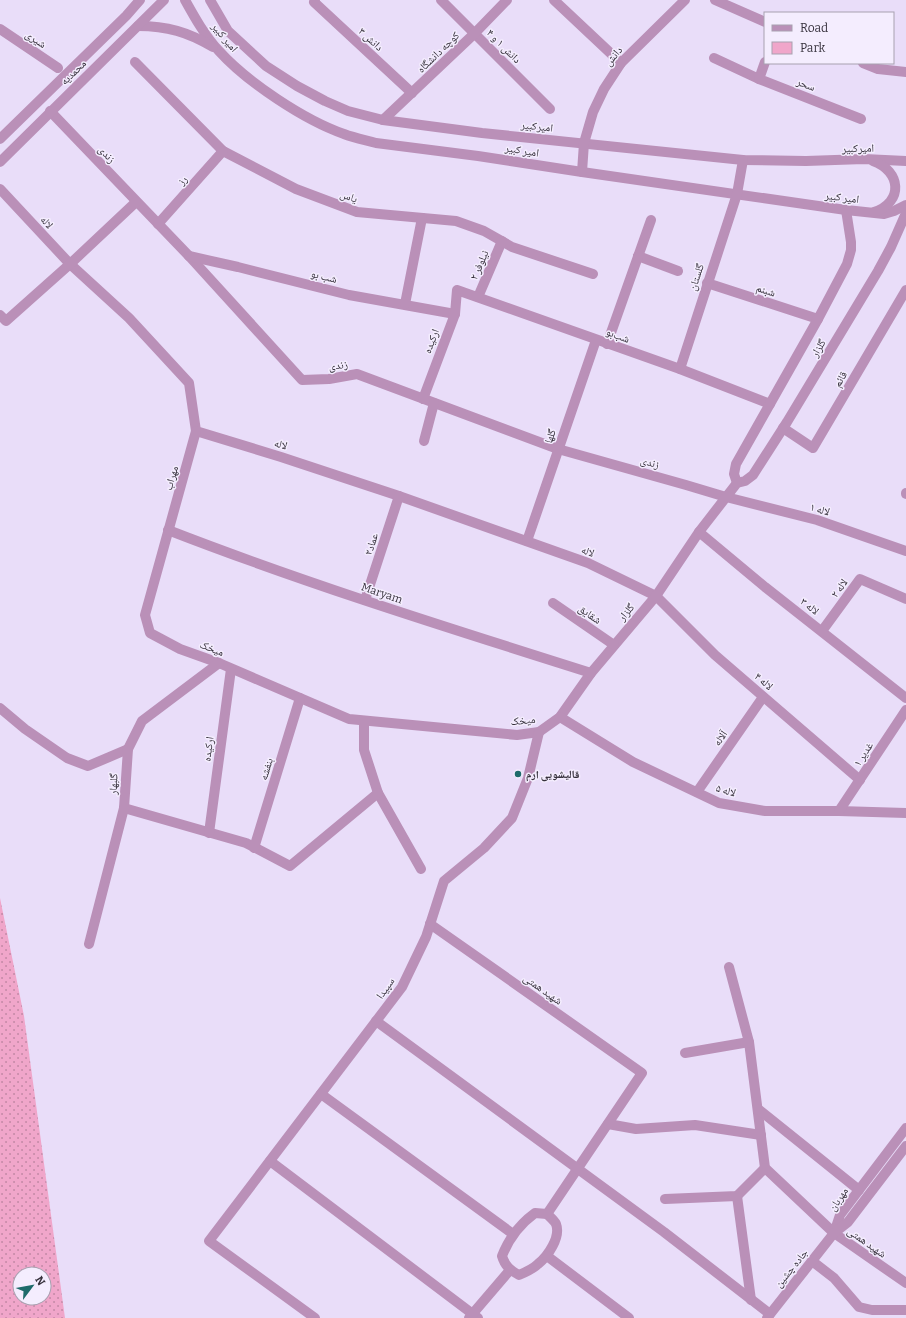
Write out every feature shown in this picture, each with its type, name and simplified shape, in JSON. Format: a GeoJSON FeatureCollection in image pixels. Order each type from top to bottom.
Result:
{"type":"FeatureCollection","features":[{"type":"Feature","properties":{"kind":"street","name":"محمدیه"},"geometry":{"type":"LineString","coordinates":[[0,139],[126,16],[140,0]]}},
{"type":"Feature","properties":{"kind":"street","name":"محمدیه"},"geometry":{"type":"LineString","coordinates":[[0,162],[164,0]]}},
{"type":"Feature","properties":{"kind":"street","name":"امیر کبیر"},"geometry":{"type":"LineString","coordinates":[[185,0],[201,28],[219,51],[239,70],[269,93],[314,120],[342,133],[376,143],[478,156],[846,210],[884,214],[906,205]]}},
{"type":"Feature","properties":{"kind":"street","name":"امیرکبیر"},"geometry":{"type":"LineString","coordinates":[[210,0],[228,31],[266,66],[297,86],[326,101],[348,111],[383,120],[482,133],[743,160],[806,161],[864,159],[906,161]]}},
{"type":"Feature","properties":{"kind":"street","name":"دانش ۱ و ۴"},"geometry":{"type":"LineString","coordinates":[[441,0],[550,109]]}},
{"type":"Feature","properties":{"kind":"street","name":"کوچه دانشگاه"},"geometry":{"type":"LineString","coordinates":[[383,120],[474,34],[507,0]]}},
{"type":"Feature","properties":{"kind":"street"},"geometry":{"type":"LineString","coordinates":[[554,0],[621,63]]}},
{"type":"Feature","properties":{"kind":"street","name":"دانش"},"geometry":{"type":"LineString","coordinates":[[582,172],[584,143],[592,112],[604,89],[621,63],[685,0]]}},
{"type":"Feature","properties":{"kind":"street"},"geometry":{"type":"LineString","coordinates":[[715,0],[764,22]]}},
{"type":"Feature","properties":{"kind":"street","name":"دانش ۳"},"geometry":{"type":"LineString","coordinates":[[315,1],[412,93]]}},
{"type":"Feature","properties":{"kind":"street"},"geometry":{"type":"LineString","coordinates":[[138,26],[156,26],[187,33],[219,51]]}},
{"type":"Feature","properties":{"kind":"street","name":"شیری"},"geometry":{"type":"LineString","coordinates":[[0,29],[58,68]]}},
{"type":"Feature","properties":{"kind":"street","name":"سحر"},"geometry":{"type":"LineString","coordinates":[[714,58],[759,79],[861,119]]}},
{"type":"Feature","properties":{"kind":"street","name":"یاس"},"geometry":{"type":"LineString","coordinates":[[135,62],[223,151],[296,189],[357,212],[456,221],[484,231],[512,247],[593,274]]}},
{"type":"Feature","properties":{"kind":"street"},"geometry":{"type":"LineString","coordinates":[[759,79],[764,64]]}},
{"type":"Feature","properties":{"kind":"street"},"geometry":{"type":"LineString","coordinates":[[866,64],[878,69],[906,72]]}},
{"type":"Feature","properties":{"kind":"street","name":"زندی"},"geometry":{"type":"LineString","coordinates":[[50,111],[189,256],[302,380],[329,379],[357,374],[558,449],[686,484],[726,497]]}},
{"type":"Feature","properties":{"kind":"street","name":"رز"},"geometry":{"type":"LineString","coordinates":[[158,224],[223,151]]}},
{"type":"Feature","properties":{"kind":"street"},"geometry":{"type":"LineString","coordinates":[[864,159],[884,166],[891,173],[895,183],[895,193],[890,202],[882,209],[872,212]]}},
{"type":"Feature","properties":{"kind":"street","name":"گلستان"},"geometry":{"type":"LineString","coordinates":[[680,369],[737,194],[743,160]]}},
{"type":"Feature","properties":{"kind":"street","name":"لاله"},"geometry":{"type":"LineString","coordinates":[[0,189],[70,264],[129,318],[189,383],[196,432],[281,457],[399,496],[527,541],[588,563],[656,596]]}},
{"type":"Feature","properties":{"kind":"street"},"geometry":{"type":"LineString","coordinates":[[0,314],[6,321],[136,202]]}},
{"type":"Feature","properties":{"kind":"street","name":"گلزار"},"geometry":{"type":"LineString","coordinates":[[737,483],[734,474],[736,464],[818,319],[847,264],[851,242],[846,210]]}},
{"type":"Feature","properties":{"kind":"street","name":"گلزار"},"geometry":{"type":"LineString","coordinates":[[560,717],[591,672],[656,596],[699,532],[737,483],[753,475],[878,271],[891,247],[906,213]]}},
{"type":"Feature","properties":{"kind":"street"},"geometry":{"type":"LineString","coordinates":[[405,304],[422,218]]}},
{"type":"Feature","properties":{"kind":"street"},"geometry":{"type":"LineString","coordinates":[[607,344],[651,220]]}},
{"type":"Feature","properties":{"kind":"street","name":"نیلوفر ۲"},"geometry":{"type":"LineString","coordinates":[[478,298],[502,241]]}},
{"type":"Feature","properties":{"kind":"street","name":"شب بو"},"geometry":{"type":"LineString","coordinates":[[189,256],[349,295],[454,314]]}},
{"type":"Feature","properties":{"kind":"street"},"geometry":{"type":"LineString","coordinates":[[638,256],[678,271]]}},
{"type":"Feature","properties":{"kind":"street","name":"شبنم"},"geometry":{"type":"LineString","coordinates":[[707,283],[818,319]]}},
{"type":"Feature","properties":{"kind":"street","name":"شب‌بو"},"geometry":{"type":"LineString","coordinates":[[457,290],[680,369],[770,404]]}},
{"type":"Feature","properties":{"kind":"street","name":"ارکیده"},"geometry":{"type":"LineString","coordinates":[[423,399],[454,314],[457,290]]}},
{"type":"Feature","properties":{"kind":"street","name":"قائم"},"geometry":{"type":"LineString","coordinates":[[783,428],[813,448],[906,290]]}},
{"type":"Feature","properties":{"kind":"street","name":"گلها"},"geometry":{"type":"LineString","coordinates":[[527,541],[596,340]]}},
{"type":"Feature","properties":{"kind":"street"},"geometry":{"type":"LineString","coordinates":[[424,441],[434,403]]}},
{"type":"Feature","properties":{"kind":"street","name":"مهراب"},"geometry":{"type":"LineString","coordinates":[[168,530],[196,432]]}},
{"type":"Feature","properties":{"kind":"street","name":"عماد۲"},"geometry":{"type":"LineString","coordinates":[[365,600],[399,496]]}},
{"type":"Feature","properties":{"kind":"street","name":"لاله ۱"},"geometry":{"type":"LineString","coordinates":[[726,497],[818,520],[906,550]]}},
{"type":"Feature","properties":{"kind":"street","name":"Maryam"},"geometry":{"type":"LineString","coordinates":[[168,530],[233,555],[365,600],[591,672]]}},
{"type":"Feature","properties":{"kind":"street","name":"میخک"},"geometry":{"type":"LineString","coordinates":[[168,530],[145,615],[150,633],[180,648],[219,663],[349,719],[517,735],[539,732],[560,717]]}},
{"type":"Feature","properties":{"kind":"street","name":"لاله ۳"},"geometry":{"type":"LineString","coordinates":[[699,532],[906,698]]}},
{"type":"Feature","properties":{"kind":"street","name":"لاله ۲"},"geometry":{"type":"LineString","coordinates":[[822,631],[860,579],[906,598]]}},
{"type":"Feature","properties":{"kind":"street","name":"لاله ۴"},"geometry":{"type":"LineString","coordinates":[[656,596],[715,655],[860,780]]}},
{"type":"Feature","properties":{"kind":"street","name":"شقایق"},"geometry":{"type":"LineString","coordinates":[[553,603],[614,645]]}},
{"type":"Feature","properties":{"kind":"street","name":"گلبهار"},"geometry":{"type":"LineString","coordinates":[[89,944],[124,808],[128,748],[142,721],[219,663]]}},
{"type":"Feature","properties":{"kind":"street","name":"ارکیده"},"geometry":{"type":"LineString","coordinates":[[209,833],[231,669]]}},
{"type":"Feature","properties":{"kind":"street","name":"آلاله"},"geometry":{"type":"LineString","coordinates":[[697,792],[763,697]]}},
{"type":"Feature","properties":{"kind":"street","name":"بنفشه"},"geometry":{"type":"LineString","coordinates":[[254,848],[300,698]]}},
{"type":"Feature","properties":{"kind":"street"},"geometry":{"type":"LineString","coordinates":[[0,708],[25,729],[67,758],[88,766],[128,748]]}},
{"type":"Feature","properties":{"kind":"street","name":"غدیر ۱"},"geometry":{"type":"LineString","coordinates":[[839,811],[906,710]]}},
{"type":"Feature","properties":{"kind":"street","name":"لاله ۵"},"geometry":{"type":"LineString","coordinates":[[560,717],[633,762],[719,803],[765,811],[906,813]]}},
{"type":"Feature","properties":{"kind":"street"},"geometry":{"type":"LineString","coordinates":[[364,721],[364,750],[378,793],[421,869]]}},
{"type":"Feature","properties":{"kind":"street","name":"سپیدا"},"geometry":{"type":"LineString","coordinates":[[315,1318],[209,1241],[402,987],[426,937],[444,881],[484,848],[512,818],[528,778],[539,732]]}},
{"type":"Feature","properties":{"kind":"street"},"geometry":{"type":"LineString","coordinates":[[124,808],[246,844],[290,866],[378,793]]}},
{"type":"Feature","properties":{"kind":"street","name":"شهید همتی"},"geometry":{"type":"LineString","coordinates":[[430,924],[642,1073],[608,1124]]}},
{"type":"Feature","properties":{"kind":"street"},"geometry":{"type":"LineString","coordinates":[[665,1198],[737,1196],[765,1168],[749,1042],[729,967]]}},
{"type":"Feature","properties":{"kind":"street"},"geometry":{"type":"LineString","coordinates":[[376,1021],[664,1232],[768,1316]]}},
{"type":"Feature","properties":{"kind":"street"},"geometry":{"type":"LineString","coordinates":[[685,1053],[749,1042]]}},
{"type":"Feature","properties":{"kind":"street"},"geometry":{"type":"LineString","coordinates":[[321,1094],[513,1234]]}},
{"type":"Feature","properties":{"kind":"street"},"geometry":{"type":"LineString","coordinates":[[758,1109],[859,1190]]}},
{"type":"Feature","properties":{"kind":"street"},"geometry":{"type":"LineString","coordinates":[[547,1214],[608,1124],[636,1129],[695,1125],[761,1135]]}},
{"type":"Feature","properties":{"kind":"street","name":"مهربان"},"geometry":{"type":"LineString","coordinates":[[834,1233],[840,1215],[906,1128]]}},
{"type":"Feature","properties":{"kind":"street","name":"مهربان"},"geometry":{"type":"LineString","coordinates":[[834,1233],[848,1222],[906,1146]]}},
{"type":"Feature","properties":{"kind":"street"},"geometry":{"type":"LineString","coordinates":[[270,1161],[473,1317],[510,1270]]}},
{"type":"Feature","properties":{"kind":"street","name":"شهید همتی"},"geometry":{"type":"LineString","coordinates":[[765,1168],[834,1233],[906,1283]]}},
{"type":"Feature","properties":{"kind":"street"},"geometry":{"type":"LineString","coordinates":[[737,1196],[750,1300]]}},
{"type":"Feature","properties":{"kind":"street"},"geometry":{"type":"LineString","coordinates":[[535,1213],[547,1214],[555,1223],[557,1233],[553,1246],[547,1256],[528,1271],[519,1274],[510,1270],[504,1264],[502,1256],[513,1234],[535,1213]]}},
{"type":"Feature","properties":{"kind":"street","name":"جاده چشین"},"geometry":{"type":"LineString","coordinates":[[768,1316],[834,1233]]}},
{"type":"Feature","properties":{"kind":"street"},"geometry":{"type":"LineString","coordinates":[[547,1256],[629,1318]]}},
{"type":"Feature","properties":{"kind":"street"},"geometry":{"type":"LineString","coordinates":[[812,1261],[834,1278],[859,1307],[872,1310],[906,1310]]}},
{"type":"Feature","properties":{"kind":"green space"},"geometry":{"type":"Polygon","coordinates":[[[0,898],[24,1016],[65,1318],[0,1318],[0,898]]]}},
{"type":"Feature","properties":{"kind":"place","name":"قالیشویی ارم"},"geometry":{"type":"Point","coordinates":[518,774]}}]}
